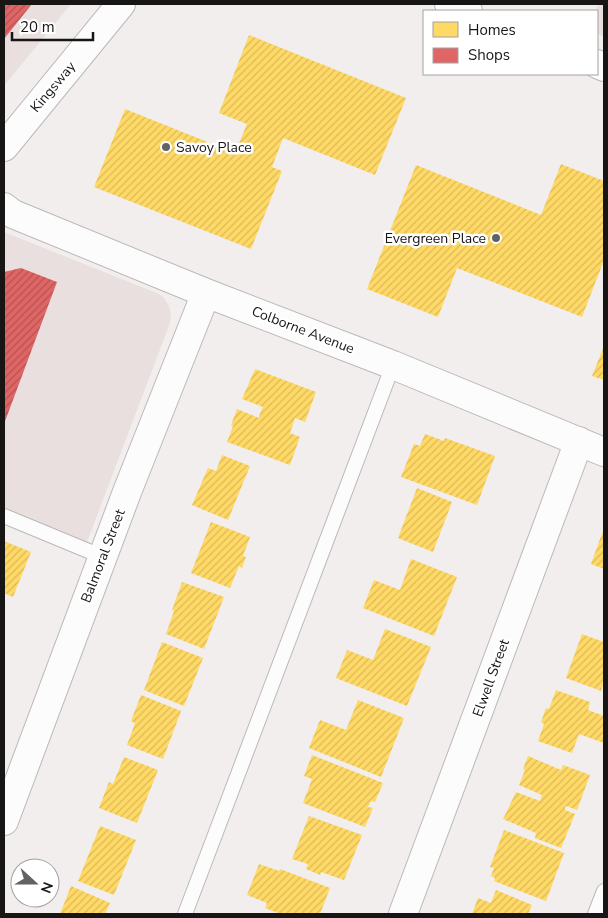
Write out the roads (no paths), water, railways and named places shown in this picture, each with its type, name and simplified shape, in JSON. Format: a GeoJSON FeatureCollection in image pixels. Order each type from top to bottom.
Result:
{"type":"FeatureCollection","features":[{"type":"Feature","properties":{"kind":"street","name":"Kingsway"},"geometry":{"type":"LineString","coordinates":[[4,147],[121,4]]}},
{"type":"Feature","properties":{"kind":"street"},"geometry":{"type":"LineString","coordinates":[[449,4],[465,10]]}},
{"type":"Feature","properties":{"kind":"street","name":"Colborne Avenue"},"geometry":{"type":"LineString","coordinates":[[4,207],[13,214],[29,221],[206,293],[393,365],[604,452]]}},
{"type":"Feature","properties":{"kind":"street","name":"Balmoral Street"},"geometry":{"type":"LineString","coordinates":[[4,821],[103,557],[206,293]]}},
{"type":"Feature","properties":{"kind":"street","name":"Elwell Street"},"geometry":{"type":"LineString","coordinates":[[403,914],[579,441]]}},
{"type":"Feature","properties":{"kind":"lane"},"geometry":{"type":"LineString","coordinates":[[185,914],[393,365]]}},
{"type":"Feature","properties":{"kind":"lane"},"geometry":{"type":"LineString","coordinates":[[4,516],[103,557]]}},
{"type":"Feature","properties":{"kind":"lane"},"geometry":{"type":"LineString","coordinates":[[595,914],[604,890]]}},
{"type":"Feature","properties":{"kind":"place","name":"Savoy Place"},"geometry":{"type":"Point","coordinates":[166,147]}},
{"type":"Feature","properties":{"kind":"place","name":"Evergreen Place"},"geometry":{"type":"Point","coordinates":[496,238]}}]}
